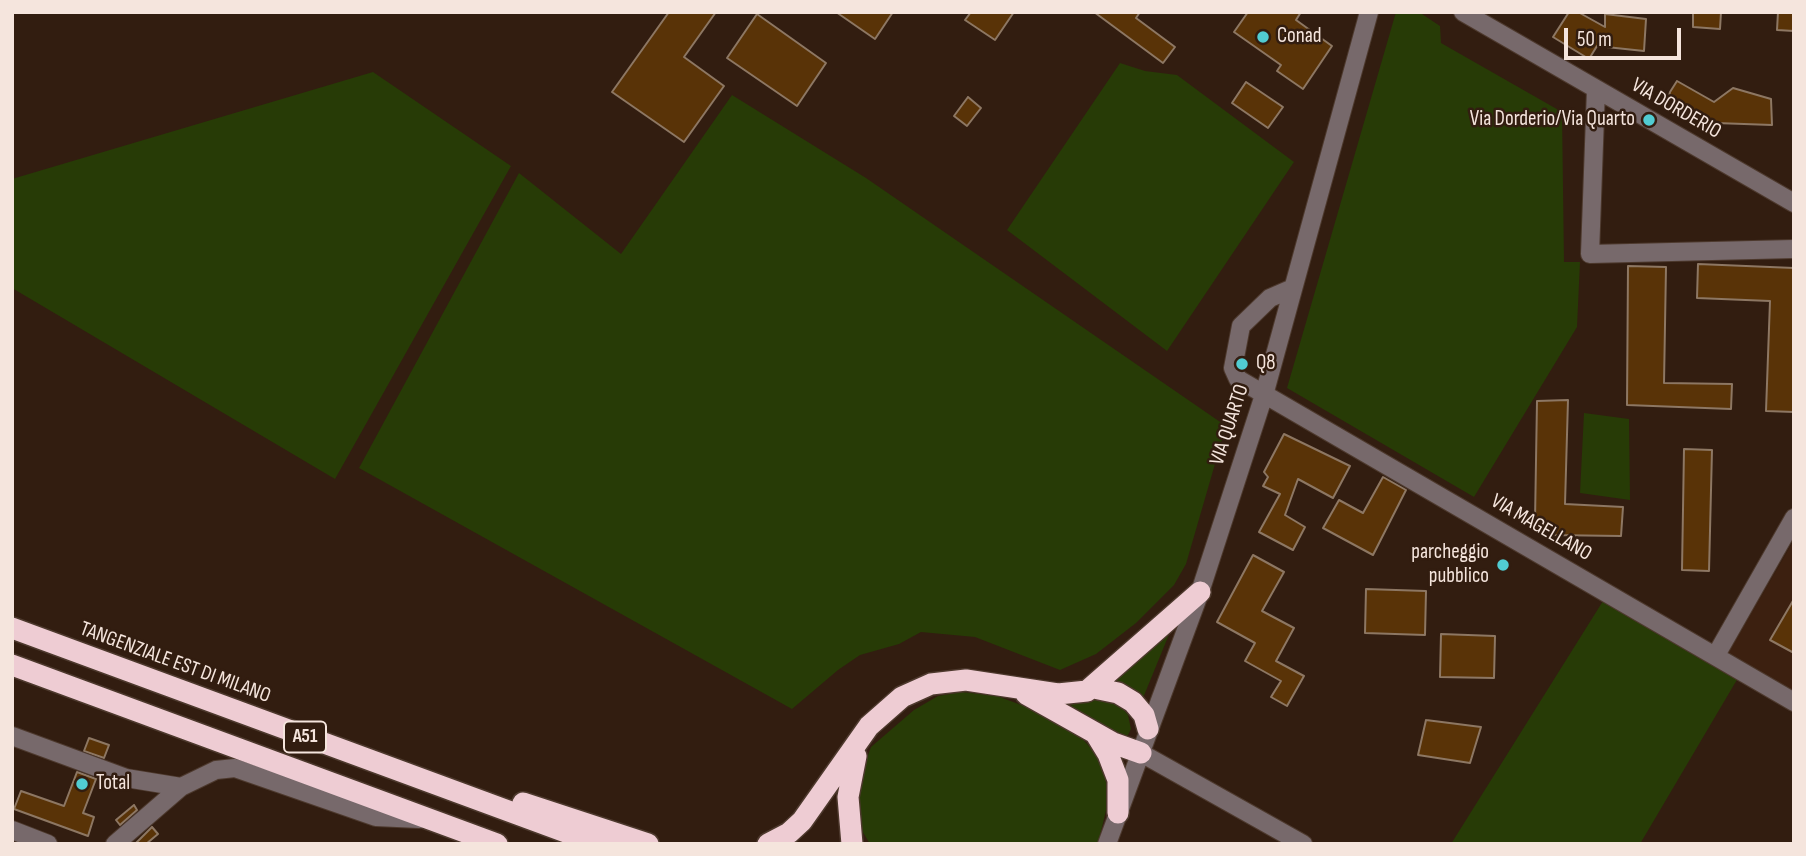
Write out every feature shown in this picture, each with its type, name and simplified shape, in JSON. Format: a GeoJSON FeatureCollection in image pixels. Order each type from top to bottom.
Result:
{"type":"FeatureCollection","features":[{"type":"Feature","properties":{"kind":"highway"},"geometry":{"type":"LineString","coordinates":[[768,844],[789,833],[803,821],[865,732],[891,704],[931,684],[973,680],[1069,695],[1094,688],[1200,592]]}},
{"type":"Feature","properties":{"kind":"highway","name":"TANGENZIALE EST DI MILANO"},"geometry":{"type":"LineString","coordinates":[[12,628],[598,844]]}},
{"type":"Feature","properties":{"kind":"highway","name":"A51"},"geometry":{"type":"LineString","coordinates":[[12,665],[497,844]]}},
{"type":"Feature","properties":{"kind":"highway"},"geometry":{"type":"LineString","coordinates":[[1009,685],[1113,743],[1141,753]]}},
{"type":"Feature","properties":{"kind":"highway"},"geometry":{"type":"LineString","coordinates":[[1094,688],[1118,693],[1133,702],[1144,715],[1148,729]]}},
{"type":"Feature","properties":{"kind":"highway"},"geometry":{"type":"LineString","coordinates":[[1091,730],[1105,747],[1117,774],[1118,813]]}},
{"type":"Feature","properties":{"kind":"highway"},"geometry":{"type":"LineString","coordinates":[[852,844],[848,791],[865,732]]}},
{"type":"Feature","properties":{"kind":"highway"},"geometry":{"type":"LineString","coordinates":[[412,776],[544,809],[648,844]]}},
{"type":"Feature","properties":{"kind":"street","name":"VIA QUARTO"},"geometry":{"type":"LineString","coordinates":[[1107,844],[1200,592],[1264,395],[1369,12]]}},
{"type":"Feature","properties":{"kind":"street","name":"VIA DORDERIO"},"geometry":{"type":"LineString","coordinates":[[1463,12],[1794,203]]}},
{"type":"Feature","properties":{"kind":"street"},"geometry":{"type":"LineString","coordinates":[[1596,89],[1590,254],[1794,248]]}},
{"type":"Feature","properties":{"kind":"street","name":"VIA MAGELLANO"},"geometry":{"type":"LineString","coordinates":[[1293,288],[1270,298],[1241,326],[1233,368],[1238,379],[1794,702]]}},
{"type":"Feature","properties":{"kind":"street"},"geometry":{"type":"LineString","coordinates":[[1716,655],[1794,518]]}},
{"type":"Feature","properties":{"kind":"street"},"geometry":{"type":"LineString","coordinates":[[12,736],[126,778],[181,787]]}},
{"type":"Feature","properties":{"kind":"street"},"geometry":{"type":"LineString","coordinates":[[1141,753],[1299,843]]}},
{"type":"Feature","properties":{"kind":"street"},"geometry":{"type":"LineString","coordinates":[[115,844],[181,787],[216,770],[235,768],[276,780],[376,817],[431,819]]}},
{"type":"Feature","properties":{"kind":"street"},"geometry":{"type":"LineString","coordinates":[[12,830],[48,844]]}},
{"type":"Feature","properties":{"kind":"shaded area"},"geometry":{"type":"Polygon","coordinates":[[[1794,540],[1794,711],[1720,667],[1794,540]]]}},
{"type":"Feature","properties":{"kind":"green space"},"geometry":{"type":"Polygon","coordinates":[[[1396,12],[1419,12],[1440,26],[1441,43],[1562,112],[1564,262],[1580,262],[1577,327],[1474,497],[1287,388],[1396,12]]]}},
{"type":"Feature","properties":{"kind":"green space"},"geometry":{"type":"Polygon","coordinates":[[[1120,63],[1145,71],[1177,75],[1294,162],[1167,351],[1007,230],[1120,63]]]}},
{"type":"Feature","properties":{"kind":"green space"},"geometry":{"type":"Polygon","coordinates":[[[373,72],[511,166],[335,479],[12,288],[12,179],[373,72]]]}},
{"type":"Feature","properties":{"kind":"green space"},"geometry":{"type":"Polygon","coordinates":[[[732,95],[866,178],[1226,426],[1186,564],[1174,585],[1136,623],[1096,654],[1060,670],[975,637],[921,632],[899,644],[860,655],[792,709],[359,468],[519,173],[621,254],[732,95]]]}},
{"type":"Feature","properties":{"kind":"green space"},"geometry":{"type":"Polygon","coordinates":[[[1584,413],[1629,419],[1630,500],[1580,493],[1584,413]]]}},
{"type":"Feature","properties":{"kind":"green space"},"geometry":{"type":"Polygon","coordinates":[[[1603,601],[1738,678],[1640,844],[1451,844],[1603,601]]]}},
{"type":"Feature","properties":{"kind":"green space"},"geometry":{"type":"Polygon","coordinates":[[[1170,632],[1143,698],[1116,681],[1154,643],[1170,632]]]}},
{"type":"Feature","properties":{"kind":"green space"},"geometry":{"type":"Polygon","coordinates":[[[962,692],[997,696],[1032,709],[1080,736],[1104,763],[1108,802],[1098,844],[870,844],[858,824],[859,780],[871,747],[914,710],[938,696],[962,692]]]}},
{"type":"Feature","properties":{"kind":"green space"},"geometry":{"type":"Polygon","coordinates":[[[1100,695],[1121,706],[1128,715],[1131,729],[1128,735],[1121,739],[1075,710],[1067,700],[1100,695]]]}},
{"type":"Feature","properties":{"kind":"building"},"geometry":{"type":"Polygon","coordinates":[[[669,12],[716,12],[684,57],[724,86],[684,142],[612,92],[669,12]]]}},
{"type":"Feature","properties":{"kind":"building"},"geometry":{"type":"Polygon","coordinates":[[[836,12],[893,12],[875,39],[836,12]]]}},
{"type":"Feature","properties":{"kind":"building"},"geometry":{"type":"Polygon","coordinates":[[[971,12],[1014,12],[995,40],[965,20],[971,12]]]}},
{"type":"Feature","properties":{"kind":"building"},"geometry":{"type":"Polygon","coordinates":[[[1094,12],[1140,12],[1136,18],[1175,47],[1163,63],[1094,12]]]}},
{"type":"Feature","properties":{"kind":"building"},"geometry":{"type":"Polygon","coordinates":[[[1248,12],[1301,12],[1296,20],[1332,46],[1303,89],[1277,71],[1281,65],[1234,32],[1248,12]]]}},
{"type":"Feature","properties":{"kind":"building"},"geometry":{"type":"Polygon","coordinates":[[[1569,12],[1578,12],[1605,27],[1605,14],[1646,19],[1644,51],[1597,46],[1589,59],[1553,37],[1569,12]]]}},
{"type":"Feature","properties":{"kind":"building"},"geometry":{"type":"Polygon","coordinates":[[[1693,12],[1721,12],[1720,29],[1693,27],[1693,12]]]}},
{"type":"Feature","properties":{"kind":"building"},"geometry":{"type":"Polygon","coordinates":[[[1778,12],[1794,12],[1794,31],[1777,30],[1778,12]]]}},
{"type":"Feature","properties":{"kind":"building"},"geometry":{"type":"Polygon","coordinates":[[[757,14],[826,63],[797,106],[727,58],[757,14]]]}},
{"type":"Feature","properties":{"kind":"building"},"geometry":{"type":"Polygon","coordinates":[[[1677,81],[1714,102],[1733,88],[1771,99],[1772,125],[1716,123],[1710,134],[1666,108],[1670,92],[1677,81]]]}},
{"type":"Feature","properties":{"kind":"building"},"geometry":{"type":"Polygon","coordinates":[[[1246,82],[1283,107],[1268,128],[1232,103],[1246,82]]]}},
{"type":"Feature","properties":{"kind":"building"},"geometry":{"type":"Polygon","coordinates":[[[968,97],[981,108],[967,126],[954,116],[968,97]]]}},
{"type":"Feature","properties":{"kind":"building"},"geometry":{"type":"Polygon","coordinates":[[[1698,264],[1794,268],[1794,412],[1766,411],[1770,301],[1697,298],[1698,264]]]}},
{"type":"Feature","properties":{"kind":"building"},"geometry":{"type":"Polygon","coordinates":[[[1628,266],[1666,267],[1664,383],[1732,384],[1731,409],[1627,405],[1628,266]]]}},
{"type":"Feature","properties":{"kind":"building"},"geometry":{"type":"Polygon","coordinates":[[[1568,400],[1565,504],[1623,507],[1621,536],[1549,535],[1535,521],[1537,401],[1568,400]]]}},
{"type":"Feature","properties":{"kind":"building"},"geometry":{"type":"Polygon","coordinates":[[[1284,434],[1350,466],[1333,498],[1298,479],[1285,515],[1305,527],[1293,550],[1259,532],[1280,494],[1263,486],[1268,477],[1264,472],[1284,434]]]}},
{"type":"Feature","properties":{"kind":"building"},"geometry":{"type":"Polygon","coordinates":[[[1684,449],[1712,450],[1709,571],[1682,570],[1684,449]]]}},
{"type":"Feature","properties":{"kind":"building"},"geometry":{"type":"Polygon","coordinates":[[[1383,477],[1406,490],[1373,555],[1323,528],[1339,500],[1363,513],[1383,477]]]}},
{"type":"Feature","properties":{"kind":"building"},"geometry":{"type":"Polygon","coordinates":[[[1253,555],[1284,572],[1262,611],[1294,628],[1276,661],[1304,676],[1287,706],[1271,697],[1281,681],[1245,661],[1255,643],[1217,622],[1253,555]]]}},
{"type":"Feature","properties":{"kind":"building"},"geometry":{"type":"Polygon","coordinates":[[[1366,589],[1426,591],[1425,635],[1365,633],[1366,589]]]}},
{"type":"Feature","properties":{"kind":"building"},"geometry":{"type":"Polygon","coordinates":[[[1794,599],[1794,653],[1770,640],[1794,599]]]}},
{"type":"Feature","properties":{"kind":"building"},"geometry":{"type":"Polygon","coordinates":[[[1441,634],[1495,636],[1494,678],[1440,677],[1441,634]]]}},
{"type":"Feature","properties":{"kind":"building"},"geometry":{"type":"Polygon","coordinates":[[[1426,720],[1481,727],[1470,763],[1418,755],[1426,720]]]}},
{"type":"Feature","properties":{"kind":"building"},"geometry":{"type":"Polygon","coordinates":[[[89,738],[109,745],[104,758],[84,751],[89,738]]]}},
{"type":"Feature","properties":{"kind":"building"},"geometry":{"type":"Polygon","coordinates":[[[77,772],[96,779],[83,813],[94,817],[88,836],[14,809],[21,791],[64,806],[77,772]]]}},
{"type":"Feature","properties":{"kind":"building"},"geometry":{"type":"Polygon","coordinates":[[[134,805],[137,810],[120,825],[116,820],[134,805]]]}},
{"type":"Feature","properties":{"kind":"building"},"geometry":{"type":"Polygon","coordinates":[[[152,827],[158,834],[146,844],[135,844],[152,827]]]}},
{"type":"Feature","properties":{"kind":"place","name":"Conad"},"geometry":{"type":"Point","coordinates":[1263,37]}},
{"type":"Feature","properties":{"kind":"place","name":"Via Dorderio/Via Quarto"},"geometry":{"type":"Point","coordinates":[1649,120]}},
{"type":"Feature","properties":{"kind":"place","name":"Q8"},"geometry":{"type":"Point","coordinates":[1242,364]}},
{"type":"Feature","properties":{"kind":"place","name":"parcheggio pubblico"},"geometry":{"type":"Point","coordinates":[1503,565]}},
{"type":"Feature","properties":{"kind":"place","name":"Total"},"geometry":{"type":"Point","coordinates":[82,784]}}]}
